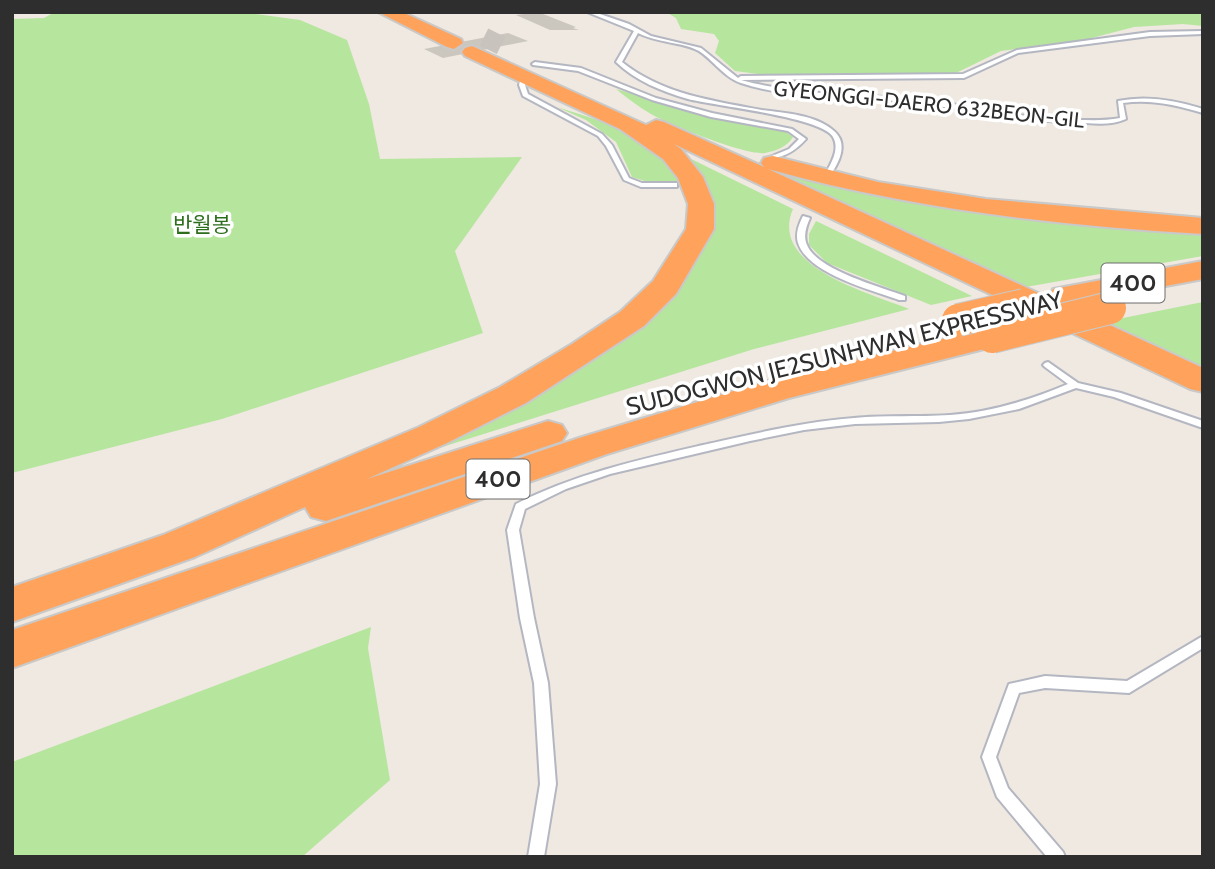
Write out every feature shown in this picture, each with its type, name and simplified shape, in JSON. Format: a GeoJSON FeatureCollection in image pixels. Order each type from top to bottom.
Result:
{"type":"FeatureCollection","features":[{"type":"Feature","properties":{"kind":"highway"},"geometry":{"type":"LineString","coordinates":[[387,12],[478,45],[636,122],[1203,381]]}},
{"type":"Feature","properties":{"kind":"highway"},"geometry":{"type":"LineString","coordinates":[[425,12],[478,45],[529,69]]}},
{"type":"Feature","properties":{"kind":"highway"},"geometry":{"type":"LineString","coordinates":[[636,122],[798,171],[877,188],[973,205],[1065,216],[1203,226]]}},
{"type":"Feature","properties":{"kind":"highway"},"geometry":{"type":"LineString","coordinates":[[636,122],[663,138],[974,288],[1203,394]]}},
{"type":"Feature","properties":{"kind":"highway"},"geometry":{"type":"LineString","coordinates":[[12,605],[179,546],[421,440],[513,395],[632,319],[666,286],[685,257],[700,229],[701,204],[690,177],[673,154],[636,122]]}},
{"type":"Feature","properties":{"kind":"highway","name":"SUDOGWON JE2SUNHWAN EXPRESSWAY"},"geometry":{"type":"LineString","coordinates":[[12,649],[593,446],[975,328],[1064,296],[1203,270]]}},
{"type":"Feature","properties":{"kind":"highway","name":"SUDOGWON JE2SUNHWAN EXPRESSWAY"},"geometry":{"type":"LineString","coordinates":[[12,616],[261,529],[617,411],[812,356],[1110,308],[1203,287]]}},
{"type":"Feature","properties":{"kind":"lane"},"geometry":{"type":"LineString","coordinates":[[589,12],[649,37],[699,49],[735,78],[964,76],[1017,51],[1150,34],[1203,32]]}},
{"type":"Feature","properties":{"kind":"lane"},"geometry":{"type":"LineString","coordinates":[[637,30],[620,62],[626,69],[673,92],[800,118],[821,126],[834,134],[839,144],[836,162],[829,173]]}},
{"type":"Feature","properties":{"kind":"lane"},"geometry":{"type":"LineString","coordinates":[[674,185],[641,185],[626,179],[610,145],[600,135],[525,95],[522,85],[529,69],[579,69],[654,99],[711,115],[782,128],[803,139],[791,150],[774,157]]}},
{"type":"Feature","properties":{"kind":"lane","name":"GYEONGGI-DAERO 632BEON-GIL"},"geometry":{"type":"LineString","coordinates":[[735,78],[758,86],[813,94],[914,101],[1050,121],[1109,122],[1123,119],[1120,102],[1141,99],[1167,101],[1203,111]]}},
{"type":"Feature","properties":{"kind":"lane"},"geometry":{"type":"LineString","coordinates":[[806,218],[801,231],[801,243],[807,255],[825,267],[902,298]]}},
{"type":"Feature","properties":{"kind":"lane"},"geometry":{"type":"LineString","coordinates":[[1048,365],[1075,384],[1117,394],[1203,425]]}},
{"type":"Feature","properties":{"kind":"lane"},"geometry":{"type":"LineString","coordinates":[[536,857],[548,784],[541,683],[513,530],[520,507],[599,473],[761,435],[842,422],[900,417],[952,418],[1010,410],[1075,384]]}},
{"type":"Feature","properties":{"kind":"lane"},"geometry":{"type":"LineString","coordinates":[[1057,857],[1002,792],[989,757],[1014,688],[1045,682],[1129,687],[1203,640]]}},
{"type":"Feature","properties":{"kind":"green space","name":"반월봉"},"geometry":{"type":"Polygon","coordinates":[[[55,12],[242,12],[300,20],[347,40],[369,104],[380,159],[522,157],[455,251],[483,333],[222,419],[12,473],[12,19],[44,18],[55,12]]]}},
{"type":"Feature","properties":{"kind":"green space"},"geometry":{"type":"Polygon","coordinates":[[[666,12],[1203,12],[1203,26],[1183,24],[1134,27],[1088,39],[1001,51],[954,74],[766,75],[735,71],[715,53],[719,41],[714,34],[681,29],[676,18],[666,12]]]}},
{"type":"Feature","properties":{"kind":"green space"},"geometry":{"type":"Polygon","coordinates":[[[616,89],[716,118],[786,132],[793,137],[785,145],[769,152],[742,150],[661,119],[616,89]]]}},
{"type":"Feature","properties":{"kind":"green space"},"geometry":{"type":"Polygon","coordinates":[[[557,107],[609,125],[642,142],[669,166],[679,182],[651,183],[632,177],[616,142],[586,120],[557,107]]]}},
{"type":"Feature","properties":{"kind":"green space"},"geometry":{"type":"Polygon","coordinates":[[[681,154],[793,209],[789,229],[795,247],[808,262],[827,275],[909,309],[754,349],[423,453],[504,412],[705,239],[681,154]]]}},
{"type":"Feature","properties":{"kind":"green space"},"geometry":{"type":"Polygon","coordinates":[[[738,158],[852,188],[968,210],[1086,225],[1203,231],[1203,256],[1020,288],[738,158]]]}},
{"type":"Feature","properties":{"kind":"green space"},"geometry":{"type":"Polygon","coordinates":[[[816,221],[972,296],[931,305],[827,263],[809,245],[809,234],[816,221]]]}},
{"type":"Feature","properties":{"kind":"green space"},"geometry":{"type":"Polygon","coordinates":[[[1203,302],[1203,368],[1103,322],[1203,302]]]}},
{"type":"Feature","properties":{"kind":"green space"},"geometry":{"type":"Polygon","coordinates":[[[371,627],[368,648],[390,780],[302,857],[12,857],[12,762],[371,627]]]}},
{"type":"Feature","properties":{"kind":"building"},"geometry":{"type":"Polygon","coordinates":[[[538,12],[579,30],[550,30],[516,15],[538,12]]]}},
{"type":"Feature","properties":{"kind":"building"},"geometry":{"type":"Polygon","coordinates":[[[508,33],[528,41],[443,58],[424,49],[508,33]]]}},
{"type":"Feature","properties":{"kind":"tunnel"},"geometry":{"type":"LineString","coordinates":[[484,37],[502,46]]}}]}
